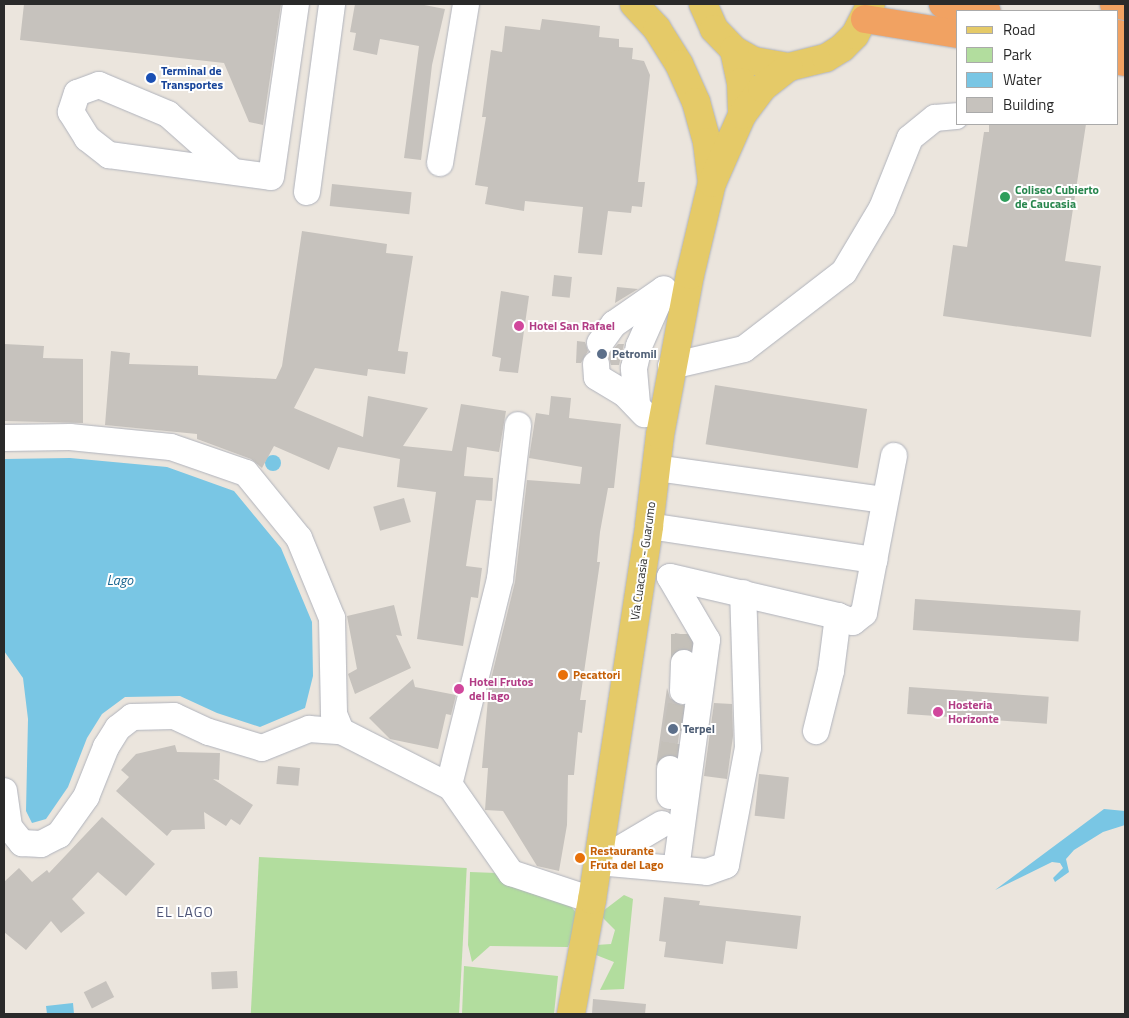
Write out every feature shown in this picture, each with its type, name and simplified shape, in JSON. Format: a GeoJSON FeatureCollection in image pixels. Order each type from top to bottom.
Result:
{"type":"FeatureCollection","features":[{"type":"Feature","properties":{"kind":"highway"},"geometry":{"type":"LineString","coordinates":[[943,4],[980,10]]}},
{"type":"Feature","properties":{"kind":"highway"},"geometry":{"type":"LineString","coordinates":[[1114,4],[1125,6]]}},
{"type":"Feature","properties":{"kind":"highway"},"geometry":{"type":"LineString","coordinates":[[868,11],[956,33]]}},
{"type":"Feature","properties":{"kind":"main road"},"geometry":{"type":"LineString","coordinates":[[634,4],[657,29],[679,64],[696,102],[707,142],[712,183]]}},
{"type":"Feature","properties":{"kind":"main road"},"geometry":{"type":"LineString","coordinates":[[703,4],[714,29],[734,50],[766,65],[789,68],[808,65],[834,53],[855,35],[868,11]]}},
{"type":"Feature","properties":{"kind":"main road","name":"Vía Cuacasia - Guarumo"},"geometry":{"type":"LineString","coordinates":[[734,50],[741,82],[742,115]]}},
{"type":"Feature","properties":{"kind":"main road","name":"Vía Cuacasia - Guarumo"},"geometry":{"type":"LineString","coordinates":[[571,1014],[598,862],[648,535],[660,435],[671,366],[690,275],[712,183],[742,115],[762,88],[789,68]]}},
{"type":"Feature","properties":{"kind":"street"},"geometry":{"type":"LineString","coordinates":[[231,170],[168,114],[99,85],[77,93],[71,112],[87,138],[109,155],[231,170],[271,178],[296,4]]}},
{"type":"Feature","properties":{"kind":"street"},"geometry":{"type":"LineString","coordinates":[[307,192],[332,4]]}},
{"type":"Feature","properties":{"kind":"street"},"geometry":{"type":"LineString","coordinates":[[440,163],[466,4]]}},
{"type":"Feature","properties":{"kind":"street"},"geometry":{"type":"LineString","coordinates":[[671,366],[744,349],[844,272],[882,208],[910,138],[935,118],[956,116]]}},
{"type":"Feature","properties":{"kind":"street"},"geometry":{"type":"LineString","coordinates":[[660,435],[637,404],[597,377],[598,353],[614,324],[664,289],[690,275]]}},
{"type":"Feature","properties":{"kind":"street"},"geometry":{"type":"LineString","coordinates":[[637,404],[634,368],[639,346],[664,289]]}},
{"type":"Feature","properties":{"kind":"street"},"geometry":{"type":"LineString","coordinates":[[448,785],[500,579],[518,425]]}},
{"type":"Feature","properties":{"kind":"street"},"geometry":{"type":"LineString","coordinates":[[4,438],[70,437],[171,447],[246,474],[299,538],[332,618],[334,714],[341,731]]}},
{"type":"Feature","properties":{"kind":"street"},"geometry":{"type":"LineString","coordinates":[[670,577],[838,616],[853,622],[864,613],[894,456]]}},
{"type":"Feature","properties":{"kind":"street"},"geometry":{"type":"LineString","coordinates":[[656,468],[885,500]]}},
{"type":"Feature","properties":{"kind":"street"},"geometry":{"type":"LineString","coordinates":[[648,535],[874,560]]}},
{"type":"Feature","properties":{"kind":"street"},"geometry":{"type":"LineString","coordinates":[[648,535],[707,640],[676,868]]}},
{"type":"Feature","properties":{"kind":"street"},"geometry":{"type":"LineString","coordinates":[[670,577],[684,634]]}},
{"type":"Feature","properties":{"kind":"street"},"geometry":{"type":"LineString","coordinates":[[598,862],[707,872],[726,865],[748,748],[743,594]]}},
{"type":"Feature","properties":{"kind":"street"},"geometry":{"type":"LineString","coordinates":[[816,731],[831,671],[838,616]]}},
{"type":"Feature","properties":{"kind":"street"},"geometry":{"type":"LineString","coordinates":[[683,691],[684,663]]}},
{"type":"Feature","properties":{"kind":"street"},"geometry":{"type":"LineString","coordinates":[[4,791],[5,813],[9,834],[22,843],[42,844],[59,835],[86,797],[106,747],[118,728],[132,717],[174,716],[209,732],[262,748],[309,729],[341,731],[448,785],[511,873],[592,900]]}},
{"type":"Feature","properties":{"kind":"street"},"geometry":{"type":"LineString","coordinates":[[670,769],[670,796]]}},
{"type":"Feature","properties":{"kind":"street"},"geometry":{"type":"LineString","coordinates":[[598,862],[662,824]]}},
{"type":"Feature","properties":{"kind":"green space"},"geometry":{"type":"Polygon","coordinates":[[[259,857],[467,868],[459,1014],[251,1014],[259,857]]]}},
{"type":"Feature","properties":{"kind":"green space"},"geometry":{"type":"Polygon","coordinates":[[[470,872],[547,875],[577,914],[575,930],[568,947],[490,946],[472,962],[468,945],[470,872]]]}},
{"type":"Feature","properties":{"kind":"green space"},"geometry":{"type":"Polygon","coordinates":[[[624,895],[633,899],[624,989],[600,990],[614,962],[596,955],[596,945],[611,944],[615,930],[599,914],[624,895]]]}},
{"type":"Feature","properties":{"kind":"green space"},"geometry":{"type":"Polygon","coordinates":[[[464,966],[558,976],[554,1014],[462,1014],[464,966]]]}},
{"type":"Feature","properties":{"kind":"water"},"geometry":{"type":"Polygon","coordinates":[[[270,455],[276,455],[281,460],[279,469],[270,471],[265,466],[265,460],[270,455]]]}},
{"type":"Feature","properties":{"kind":"water","name":"Lago"},"geometry":{"type":"Polygon","coordinates":[[[70,458],[167,467],[234,491],[281,548],[312,622],[313,676],[305,708],[260,727],[217,713],[180,696],[125,697],[102,714],[87,738],[68,787],[46,819],[32,823],[26,811],[28,719],[23,678],[4,651],[4,459],[70,458]]]}},
{"type":"Feature","properties":{"kind":"water"},"geometry":{"type":"Polygon","coordinates":[[[1104,809],[1125,811],[1125,825],[1103,832],[1074,850],[1066,859],[1069,872],[1055,882],[1053,878],[1063,868],[1060,863],[1052,862],[995,890],[1104,809]]]}},
{"type":"Feature","properties":{"kind":"water"},"geometry":{"type":"Polygon","coordinates":[[[73,1003],[74,1014],[47,1014],[46,1006],[73,1003]]]}},
{"type":"Feature","properties":{"kind":"building"},"geometry":{"type":"Polygon","coordinates":[[[24,4],[281,4],[263,125],[249,122],[224,63],[20,40],[24,4]]]}},
{"type":"Feature","properties":{"kind":"building"},"geometry":{"type":"Polygon","coordinates":[[[355,4],[419,4],[445,9],[432,65],[421,160],[404,158],[419,46],[380,39],[377,55],[353,50],[356,33],[350,32],[355,4]]]}},
{"type":"Feature","properties":{"kind":"building"},"geometry":{"type":"Polygon","coordinates":[[[542,19],[600,26],[599,37],[619,39],[619,47],[633,48],[632,59],[644,61],[650,75],[638,182],[645,182],[642,207],[632,206],[631,213],[608,211],[602,255],[578,253],[583,207],[525,201],[524,211],[485,204],[488,187],[475,185],[486,117],[482,117],[491,50],[502,52],[505,26],[540,30],[542,19]]]}},
{"type":"Feature","properties":{"kind":"building"},"geometry":{"type":"Polygon","coordinates":[[[989,125],[1086,125],[1065,261],[1101,266],[1091,337],[943,316],[953,245],[967,247],[984,132],[989,132],[989,125]]]}},
{"type":"Feature","properties":{"kind":"building"},"geometry":{"type":"Polygon","coordinates":[[[332,184],[412,192],[409,214],[330,206],[332,184]]]}},
{"type":"Feature","properties":{"kind":"building"},"geometry":{"type":"Polygon","coordinates":[[[302,231],[387,244],[386,253],[413,256],[398,351],[408,352],[405,374],[368,369],[367,376],[315,368],[294,408],[363,437],[368,396],[428,408],[403,446],[452,451],[461,404],[506,411],[499,452],[467,447],[464,476],[493,478],[492,501],[476,500],[466,566],[482,568],[478,598],[471,597],[463,646],[417,639],[436,492],[397,487],[400,459],[338,447],[329,470],[274,446],[262,468],[251,459],[197,439],[197,434],[105,425],[111,351],[130,353],[129,364],[198,366],[198,375],[276,379],[282,366],[302,231]]]}},
{"type":"Feature","properties":{"kind":"building"},"geometry":{"type":"Polygon","coordinates":[[[554,275],[572,277],[570,298],[552,296],[554,275]]]}},
{"type":"Feature","properties":{"kind":"building"},"geometry":{"type":"Polygon","coordinates":[[[617,287],[638,289],[615,303],[617,287]]]}},
{"type":"Feature","properties":{"kind":"building"},"geometry":{"type":"Polygon","coordinates":[[[501,291],[529,296],[518,373],[499,371],[501,358],[492,356],[501,291]]]}},
{"type":"Feature","properties":{"kind":"building"},"geometry":{"type":"Polygon","coordinates":[[[577,341],[585,342],[588,351],[581,363],[576,363],[577,341]]]}},
{"type":"Feature","properties":{"kind":"building"},"geometry":{"type":"Polygon","coordinates":[[[4,344],[44,346],[43,358],[83,359],[83,423],[4,421],[4,344]]]}},
{"type":"Feature","properties":{"kind":"building"},"geometry":{"type":"Polygon","coordinates":[[[618,344],[624,344],[619,365],[611,365],[608,355],[618,344]]]}},
{"type":"Feature","properties":{"kind":"building"},"geometry":{"type":"Polygon","coordinates":[[[715,385],[867,409],[858,468],[706,444],[715,385]]]}},
{"type":"Feature","properties":{"kind":"building"},"geometry":{"type":"Polygon","coordinates":[[[551,396],[571,398],[569,418],[621,424],[614,488],[608,488],[600,532],[597,562],[600,562],[580,700],[586,700],[582,733],[578,732],[574,775],[568,775],[567,825],[559,871],[537,866],[503,811],[485,810],[488,768],[482,768],[489,687],[515,582],[527,480],[580,484],[582,467],[529,458],[536,413],[549,415],[551,396]]]}},
{"type":"Feature","properties":{"kind":"building"},"geometry":{"type":"Polygon","coordinates":[[[404,498],[411,522],[380,531],[373,507],[404,498]]]}},
{"type":"Feature","properties":{"kind":"building"},"geometry":{"type":"Polygon","coordinates":[[[915,599],[1081,611],[1078,642],[913,630],[915,599]]]}},
{"type":"Feature","properties":{"kind":"building"},"geometry":{"type":"Polygon","coordinates":[[[394,605],[402,636],[396,635],[411,668],[355,694],[348,674],[357,669],[347,616],[394,605]]]}},
{"type":"Feature","properties":{"kind":"building"},"geometry":{"type":"Polygon","coordinates":[[[675,633],[686,635],[691,643],[691,650],[684,648],[673,654],[675,633]]]}},
{"type":"Feature","properties":{"kind":"building"},"geometry":{"type":"Polygon","coordinates":[[[413,679],[415,687],[456,695],[451,715],[446,714],[438,749],[390,739],[369,718],[413,679]]]}},
{"type":"Feature","properties":{"kind":"building"},"geometry":{"type":"Polygon","coordinates":[[[909,687],[1049,697],[1047,724],[907,714],[909,687]]]}},
{"type":"Feature","properties":{"kind":"building"},"geometry":{"type":"Polygon","coordinates":[[[667,688],[670,698],[683,706],[676,756],[663,756],[656,766],[667,688]]]}},
{"type":"Feature","properties":{"kind":"building"},"geometry":{"type":"Polygon","coordinates":[[[714,703],[732,704],[733,736],[727,779],[704,776],[714,703]]]}},
{"type":"Feature","properties":{"kind":"building"},"geometry":{"type":"Polygon","coordinates":[[[175,745],[177,752],[220,753],[219,780],[213,779],[253,805],[240,825],[231,819],[226,826],[204,812],[205,829],[172,830],[167,836],[116,791],[129,777],[121,770],[136,754],[175,745]]]}},
{"type":"Feature","properties":{"kind":"building"},"geometry":{"type":"Polygon","coordinates":[[[278,766],[300,768],[298,786],[276,784],[278,766]]]}},
{"type":"Feature","properties":{"kind":"building"},"geometry":{"type":"Polygon","coordinates":[[[759,774],[789,777],[784,819],[755,816],[759,774]]]}},
{"type":"Feature","properties":{"kind":"building"},"geometry":{"type":"Polygon","coordinates":[[[102,817],[155,864],[126,896],[98,872],[72,899],[85,913],[61,933],[51,921],[26,950],[4,932],[4,882],[19,868],[32,882],[47,870],[49,873],[102,817]]]}},
{"type":"Feature","properties":{"kind":"building"},"geometry":{"type":"Polygon","coordinates":[[[664,897],[700,901],[699,905],[801,916],[797,949],[726,941],[723,964],[664,957],[666,942],[659,941],[664,897]]]}},
{"type":"Feature","properties":{"kind":"building"},"geometry":{"type":"Polygon","coordinates":[[[237,971],[238,988],[212,989],[211,972],[237,971]]]}},
{"type":"Feature","properties":{"kind":"building"},"geometry":{"type":"Polygon","coordinates":[[[106,981],[114,997],[92,1008],[84,992],[106,981]]]}},
{"type":"Feature","properties":{"kind":"building"},"geometry":{"type":"Polygon","coordinates":[[[593,999],[646,1004],[645,1014],[592,1014],[593,999]]]}},
{"type":"Feature","properties":{"kind":"tunnel"},"geometry":{"type":"LineString","coordinates":[[684,634],[684,663]]}},
{"type":"Feature","properties":{"kind":"tunnel"},"geometry":{"type":"LineString","coordinates":[[670,769],[683,691]]}},
{"type":"Feature","properties":{"kind":"place","name":"Terminal de Transportes"},"geometry":{"type":"Point","coordinates":[151,78]}},
{"type":"Feature","properties":{"kind":"place","name":"Coliseo Cubierto de Caucasia"},"geometry":{"type":"Point","coordinates":[1005,197]}},
{"type":"Feature","properties":{"kind":"place","name":"Hotel San Rafael"},"geometry":{"type":"Point","coordinates":[519,326]}},
{"type":"Feature","properties":{"kind":"place","name":"Petromil"},"geometry":{"type":"Point","coordinates":[602,354]}},
{"type":"Feature","properties":{"kind":"place","name":"Pecattori"},"geometry":{"type":"Point","coordinates":[563,675]}},
{"type":"Feature","properties":{"kind":"place","name":"Hotel Frutos del lago"},"geometry":{"type":"Point","coordinates":[459,689]}},
{"type":"Feature","properties":{"kind":"place","name":"Hosteria Horizonte"},"geometry":{"type":"Point","coordinates":[938,712]}},
{"type":"Feature","properties":{"kind":"place","name":"Terpel"},"geometry":{"type":"Point","coordinates":[673,729]}},
{"type":"Feature","properties":{"kind":"place","name":"Restaurante Fruta del Lago"},"geometry":{"type":"Point","coordinates":[580,858]}},
{"type":"Feature","properties":{"kind":"district","name":"EL LAGO"},"geometry":{"type":"Point","coordinates":[185,912]}}]}
